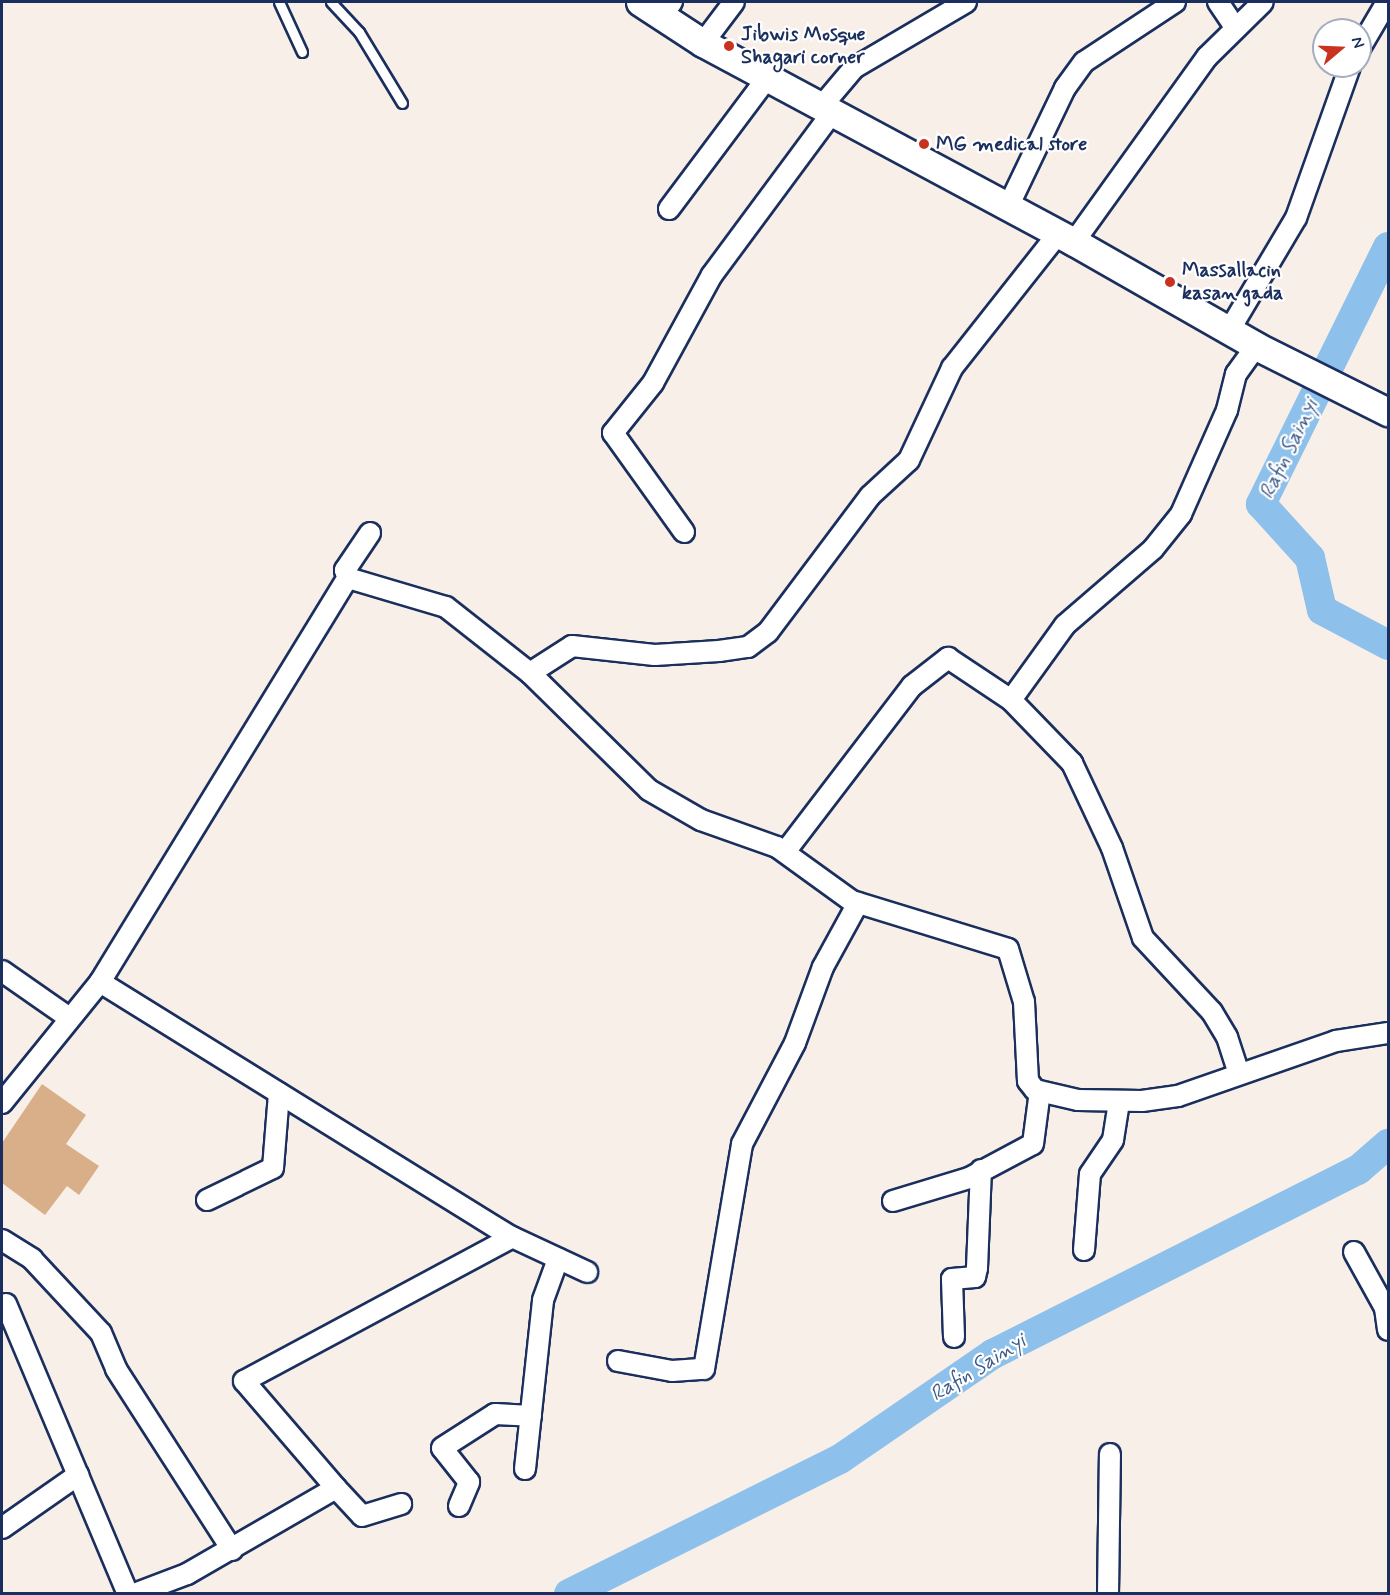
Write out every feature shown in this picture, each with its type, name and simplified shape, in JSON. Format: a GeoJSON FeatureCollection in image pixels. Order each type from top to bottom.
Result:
{"type":"FeatureCollection","features":[{"type":"Feature","properties":{"kind":"street"},"geometry":{"type":"LineString","coordinates":[[703,43],[734,2]]}},
{"type":"Feature","properties":{"kind":"street"},"geometry":{"type":"LineString","coordinates":[[684,532],[613,433],[652,383],[712,275],[854,68],[966,2]]}},
{"type":"Feature","properties":{"kind":"street"},"geometry":{"type":"LineString","coordinates":[[1008,207],[1065,88],[1084,62],[1175,2]]}},
{"type":"Feature","properties":{"kind":"street"},"geometry":{"type":"LineString","coordinates":[[1218,2],[1236,28]]}},
{"type":"Feature","properties":{"kind":"street"},"geometry":{"type":"LineString","coordinates":[[530,673],[572,646],[655,655],[719,651],[748,647],[768,632],[870,496],[909,460],[952,368],[1066,238],[1207,57],[1263,2]]}},
{"type":"Feature","properties":{"kind":"street"},"geometry":{"type":"LineString","coordinates":[[1372,28],[1387,2]]}},
{"type":"Feature","properties":{"kind":"street"},"geometry":{"type":"LineString","coordinates":[[658,6],[703,43],[1066,238],[1230,329],[1256,346],[1386,410]]}},
{"type":"Feature","properties":{"kind":"street"},"geometry":{"type":"LineString","coordinates":[[669,209],[767,78]]}},
{"type":"Feature","properties":{"kind":"street"},"geometry":{"type":"LineString","coordinates":[[1230,329],[1296,218],[1346,78]]}},
{"type":"Feature","properties":{"kind":"street"},"geometry":{"type":"LineString","coordinates":[[1011,700],[1065,625],[1153,549],[1181,514],[1227,410],[1236,374],[1256,346]]}},
{"type":"Feature","properties":{"kind":"street"},"geometry":{"type":"LineString","coordinates":[[348,578],[345,570],[370,533]]}},
{"type":"Feature","properties":{"kind":"street"},"geometry":{"type":"LineString","coordinates":[[348,578],[446,607],[530,673],[649,790],[701,820],[785,852],[858,903],[1008,950],[1024,1002],[1028,1081],[1040,1091],[1078,1100],[1119,1101],[1178,1096],[1336,1041],[1389,1033]]}},
{"type":"Feature","properties":{"kind":"street"},"geometry":{"type":"LineString","coordinates":[[2,1103],[68,1017],[100,982],[348,578]]}},
{"type":"Feature","properties":{"kind":"street"},"geometry":{"type":"LineString","coordinates":[[785,852],[912,686],[938,661],[948,658],[1011,700],[1072,763],[1112,848],[1143,938],[1212,1012],[1227,1037],[1239,1073]]}},
{"type":"Feature","properties":{"kind":"street"},"geometry":{"type":"LineString","coordinates":[[618,1361],[672,1371],[704,1369],[742,1144],[795,1043],[823,967],[858,903]]}},
{"type":"Feature","properties":{"kind":"street"},"geometry":{"type":"LineString","coordinates":[[2,970],[68,1017]]}},
{"type":"Feature","properties":{"kind":"street"},"geometry":{"type":"LineString","coordinates":[[100,982],[512,1237],[587,1272]]}},
{"type":"Feature","properties":{"kind":"street"},"geometry":{"type":"LineString","coordinates":[[893,1201],[969,1178],[1033,1144],[1040,1091]]}},
{"type":"Feature","properties":{"kind":"street"},"geometry":{"type":"LineString","coordinates":[[207,1200],[273,1168],[279,1092]]}},
{"type":"Feature","properties":{"kind":"street"},"geometry":{"type":"LineString","coordinates":[[1084,1250],[1090,1174],[1113,1140],[1119,1101]]}},
{"type":"Feature","properties":{"kind":"street"},"geometry":{"type":"LineString","coordinates":[[954,1338],[952,1279],[975,1277],[977,1268],[981,1170]]}},
{"type":"Feature","properties":{"kind":"street"},"geometry":{"type":"LineString","coordinates":[[401,1504],[362,1516],[244,1381],[512,1237]]}},
{"type":"Feature","properties":{"kind":"street"},"geometry":{"type":"LineString","coordinates":[[2,1240],[32,1259],[101,1333],[116,1369],[232,1550]]}},
{"type":"Feature","properties":{"kind":"street"},"geometry":{"type":"LineString","coordinates":[[1354,1252],[1385,1308],[1389,1330]]}},
{"type":"Feature","properties":{"kind":"street"},"geometry":{"type":"LineString","coordinates":[[525,1469],[543,1300],[558,1258]]}},
{"type":"Feature","properties":{"kind":"street"},"geometry":{"type":"LineString","coordinates":[[6,1304],[128,1593]]}},
{"type":"Feature","properties":{"kind":"street"},"geometry":{"type":"LineString","coordinates":[[459,1506],[469,1482],[442,1448],[495,1414],[531,1416]]}},
{"type":"Feature","properties":{"kind":"street"},"geometry":{"type":"LineString","coordinates":[[1108,1593],[1110,1454]]}},
{"type":"Feature","properties":{"kind":"street"},"geometry":{"type":"LineString","coordinates":[[2,1528],[78,1475]]}},
{"type":"Feature","properties":{"kind":"street"},"geometry":{"type":"LineString","coordinates":[[134,1593],[187,1574],[336,1488]]}},
{"type":"Feature","properties":{"kind":"lane"},"geometry":{"type":"LineString","coordinates":[[279,2],[302,52]]}},
{"type":"Feature","properties":{"kind":"lane"},"geometry":{"type":"LineString","coordinates":[[331,2],[358,32],[402,103]]}},
{"type":"Feature","properties":{"kind":"building"},"geometry":{"type":"Polygon","coordinates":[[[42,1084],[86,1115],[66,1144],[99,1166],[79,1195],[67,1186],[45,1215],[2,1183],[2,1143],[42,1084]]]}},
{"type":"Feature","properties":{"kind":"waterway","name":"Rafin Sainyi"},"geometry":{"type":"LineString","coordinates":[[1388,247],[1261,504],[1310,558],[1322,610],[1388,645]]}},
{"type":"Feature","properties":{"kind":"waterway","name":"Rafin Sainyi"},"geometry":{"type":"LineString","coordinates":[[569,1594],[840,1459],[993,1354],[1358,1170],[1388,1144]]}},
{"type":"Feature","properties":{"kind":"place","name":"Jibwis Mosque Shagari corner"},"geometry":{"type":"Point","coordinates":[729,46]}},
{"type":"Feature","properties":{"kind":"place","name":"MG medical store"},"geometry":{"type":"Point","coordinates":[924,144]}},
{"type":"Feature","properties":{"kind":"place","name":"Massallacin kasan gada"},"geometry":{"type":"Point","coordinates":[1170,282]}}]}
